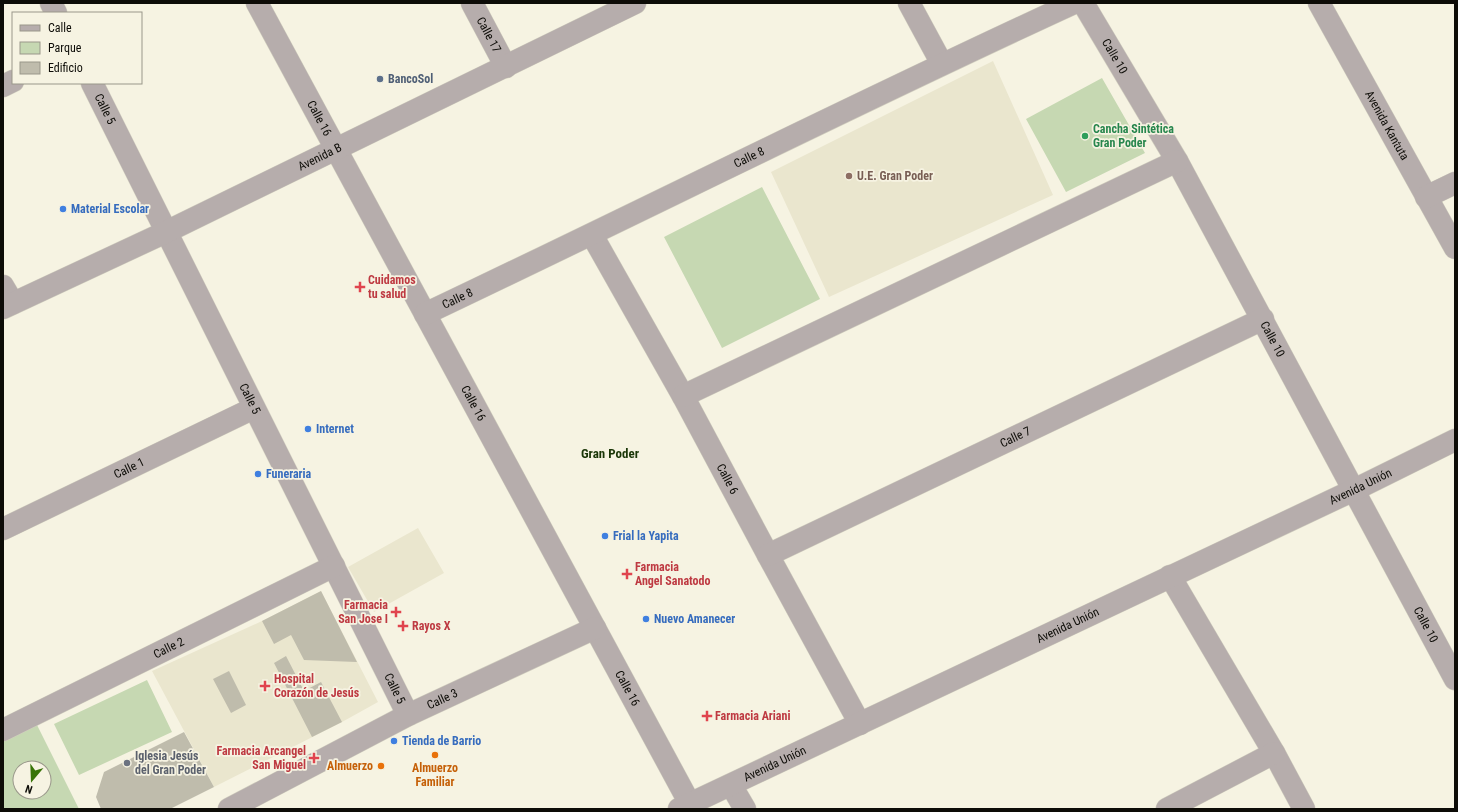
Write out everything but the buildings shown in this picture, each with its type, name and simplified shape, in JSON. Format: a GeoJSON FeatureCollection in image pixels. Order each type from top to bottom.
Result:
{"type":"FeatureCollection","features":[{"type":"Feature","properties":{"kind":"street"},"geometry":{"type":"LineString","coordinates":[[51,3],[56,12]]}},
{"type":"Feature","properties":{"kind":"street","name":"Calle 16"},"geometry":{"type":"LineString","coordinates":[[257,3],[595,628],[684,806]]}},
{"type":"Feature","properties":{"kind":"street","name":"Calle 17"},"geometry":{"type":"LineString","coordinates":[[472,3],[506,67]]}},
{"type":"Feature","properties":{"kind":"street","name":"Avenida B"},"geometry":{"type":"LineString","coordinates":[[6,299],[166,232],[635,3]]}},
{"type":"Feature","properties":{"kind":"street"},"geometry":{"type":"LineString","coordinates":[[909,3],[942,64]]}},
{"type":"Feature","properties":{"kind":"street","name":"Calle 8"},"geometry":{"type":"LineString","coordinates":[[425,314],[592,235],[942,64],[1074,3]]}},
{"type":"Feature","properties":{"kind":"street","name":"Calle 10"},"geometry":{"type":"LineString","coordinates":[[1083,3],[1177,162],[1263,319],[1455,679]]}},
{"type":"Feature","properties":{"kind":"street","name":"Avenida Kantuta"},"geometry":{"type":"LineString","coordinates":[[1319,3],[1455,248]]}},
{"type":"Feature","properties":{"kind":"street"},"geometry":{"type":"LineString","coordinates":[[3,86],[12,82]]}},
{"type":"Feature","properties":{"kind":"street","name":"Calle 5"},"geometry":{"type":"LineString","coordinates":[[92,84],[408,715]]}},
{"type":"Feature","properties":{"kind":"street"},"geometry":{"type":"LineString","coordinates":[[683,396],[1177,162]]}},
{"type":"Feature","properties":{"kind":"street"},"geometry":{"type":"LineString","coordinates":[[1426,197],[1455,183]]}},
{"type":"Feature","properties":{"kind":"street","name":"Calle 6"},"geometry":{"type":"LineString","coordinates":[[592,235],[683,396],[860,724]]}},
{"type":"Feature","properties":{"kind":"street","name":"Calle 7"},"geometry":{"type":"LineString","coordinates":[[768,555],[1263,319]]}},
{"type":"Feature","properties":{"kind":"street","name":"Calle 1"},"geometry":{"type":"LineString","coordinates":[[3,528],[254,408]]}},
{"type":"Feature","properties":{"kind":"street","name":"Avenida Unión"},"geometry":{"type":"LineString","coordinates":[[684,806],[1354,490],[1455,440]]}},
{"type":"Feature","properties":{"kind":"street","name":"Calle 2"},"geometry":{"type":"LineString","coordinates":[[3,730],[334,566]]}},
{"type":"Feature","properties":{"kind":"street"},"geometry":{"type":"LineString","coordinates":[[1170,576],[1274,753],[1304,809]]}},
{"type":"Feature","properties":{"kind":"street","name":"Calle 3"},"geometry":{"type":"LineString","coordinates":[[229,809],[408,715],[595,628]]}},
{"type":"Feature","properties":{"kind":"street"},"geometry":{"type":"LineString","coordinates":[[1167,809],[1274,753]]}},
{"type":"Feature","properties":{"kind":"street"},"geometry":{"type":"LineString","coordinates":[[731,785],[745,809]]}},
{"type":"Feature","properties":{"kind":"shaded area"},"geometry":{"type":"Polygon","coordinates":[[[993,61],[1053,195],[829,297],[771,172],[993,61]]]}},
{"type":"Feature","properties":{"kind":"shaded area"},"geometry":{"type":"Polygon","coordinates":[[[418,528],[444,573],[374,612],[348,567],[418,528]]]}},
{"type":"Feature","properties":{"kind":"shaded area","name":"Hospital Corazón de Jesús"},"geometry":{"type":"Polygon","coordinates":[[[321,591],[378,702],[214,787],[152,671],[262,621],[321,591]]]}},
{"type":"Feature","properties":{"kind":"green space","name":"Cancha Sintética Gran Poder"},"geometry":{"type":"Polygon","coordinates":[[[1102,78],[1145,153],[1066,192],[1026,119],[1102,78]]]}},
{"type":"Feature","properties":{"kind":"green space"},"geometry":{"type":"Polygon","coordinates":[[[762,187],[820,299],[722,348],[664,237],[762,187]]]}},
{"type":"Feature","properties":{"kind":"green space"},"geometry":{"type":"Polygon","coordinates":[[[147,680],[172,732],[79,775],[54,724],[147,680]]]}},
{"type":"Feature","properties":{"kind":"green space"},"geometry":{"type":"Polygon","coordinates":[[[37,725],[79,809],[3,809],[3,740],[37,725]]]}},
{"type":"Feature","properties":{"kind":"place","name":"BancoSol"},"geometry":{"type":"Point","coordinates":[380,79]}},
{"type":"Feature","properties":{"kind":"place","name":"Cancha Sintética Gran Poder"},"geometry":{"type":"Point","coordinates":[1085,136]}},
{"type":"Feature","properties":{"kind":"place","name":"U.E. Gran Poder"},"geometry":{"type":"Point","coordinates":[849,176]}},
{"type":"Feature","properties":{"kind":"place","name":"Material Escolar"},"geometry":{"type":"Point","coordinates":[63,209]}},
{"type":"Feature","properties":{"kind":"place","name":"Cuidamos tu salud"},"geometry":{"type":"Point","coordinates":[360,287]}},
{"type":"Feature","properties":{"kind":"place","name":"Internet"},"geometry":{"type":"Point","coordinates":[308,429]}},
{"type":"Feature","properties":{"kind":"place","name":"Funeraria"},"geometry":{"type":"Point","coordinates":[258,474]}},
{"type":"Feature","properties":{"kind":"place","name":"Frial la Yapita"},"geometry":{"type":"Point","coordinates":[605,536]}},
{"type":"Feature","properties":{"kind":"place","name":"Farmacia Angel Sanatodo"},"geometry":{"type":"Point","coordinates":[627,574]}},
{"type":"Feature","properties":{"kind":"place","name":"Farmacia San Jose I"},"geometry":{"type":"Point","coordinates":[396,612]}},
{"type":"Feature","properties":{"kind":"place","name":"Nuevo Amanecer"},"geometry":{"type":"Point","coordinates":[646,619]}},
{"type":"Feature","properties":{"kind":"place","name":"Rayos X"},"geometry":{"type":"Point","coordinates":[403,626]}},
{"type":"Feature","properties":{"kind":"place","name":"Hospital Corazón de Jesús"},"geometry":{"type":"Point","coordinates":[265,686]}},
{"type":"Feature","properties":{"kind":"place","name":"Farmacia Ariani"},"geometry":{"type":"Point","coordinates":[707,716]}},
{"type":"Feature","properties":{"kind":"place","name":"Tienda de Barrio"},"geometry":{"type":"Point","coordinates":[394,741]}},
{"type":"Feature","properties":{"kind":"place","name":"Almuerzo Familiar"},"geometry":{"type":"Point","coordinates":[435,755]}},
{"type":"Feature","properties":{"kind":"place","name":"Farmacia Arcangel San Miguel"},"geometry":{"type":"Point","coordinates":[314,758]}},
{"type":"Feature","properties":{"kind":"place","name":"Iglesia Jesús del Gran Poder"},"geometry":{"type":"Point","coordinates":[127,763]}},
{"type":"Feature","properties":{"kind":"place","name":"Almuerzo"},"geometry":{"type":"Point","coordinates":[381,766]}},
{"type":"Feature","properties":{"kind":"district","name":"Gran Poder"},"geometry":{"type":"Point","coordinates":[610,453]}}]}
